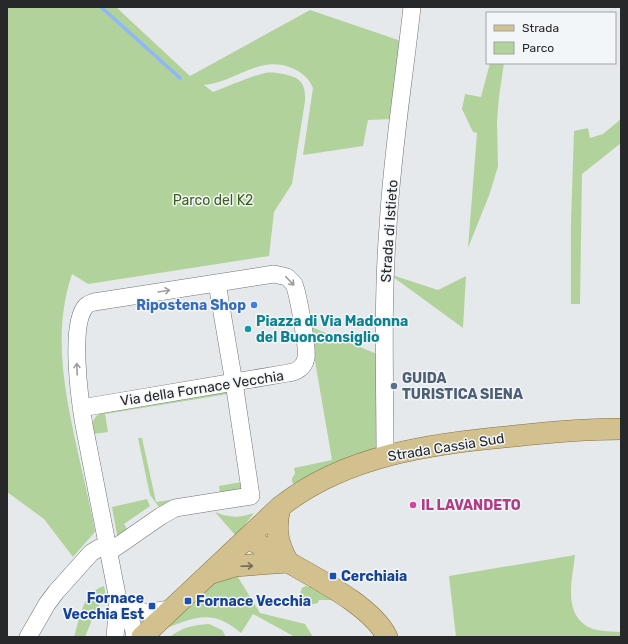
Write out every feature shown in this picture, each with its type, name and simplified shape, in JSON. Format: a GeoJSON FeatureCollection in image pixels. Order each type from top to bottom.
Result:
{"type":"FeatureCollection","features":[{"type":"Feature","properties":{"kind":"main road","name":"Strada Cassia Sud"},"geometry":{"type":"LineString","coordinates":[[142,637],[280,507],[301,492],[360,464],[385,456],[480,439],[621,429]]}},
{"type":"Feature","properties":{"kind":"main road"},"geometry":{"type":"LineString","coordinates":[[280,507],[277,520],[277,537],[283,554],[288,562]]}},
{"type":"Feature","properties":{"kind":"main road"},"geometry":{"type":"LineString","coordinates":[[248,538],[357,605],[379,625],[387,637]]}},
{"type":"Feature","properties":{"kind":"main road"},"geometry":{"type":"LineString","coordinates":[[209,574],[235,566],[288,562]]}},
{"type":"Feature","properties":{"kind":"street","name":"Strada di Istieto"},"geometry":{"type":"LineString","coordinates":[[385,456],[384,327],[387,228],[412,7]]}},
{"type":"Feature","properties":{"kind":"street","name":"Via della Fornace Vecchia"},"geometry":{"type":"LineString","coordinates":[[82,408],[298,370],[304,362],[306,350],[294,284],[286,277],[274,274],[90,303],[86,306],[83,312],[78,340],[77,373],[82,408],[118,600],[114,637]]}},
{"type":"Feature","properties":{"kind":"street"},"geometry":{"type":"LineString","coordinates":[[28,637],[47,604],[56,592],[91,553],[99,548],[109,550],[175,508],[251,496],[218,289]]}},
{"type":"Feature","properties":{"kind":"street"},"geometry":{"type":"LineString","coordinates":[[118,600],[130,609],[143,612],[155,612],[173,608]]}},
{"type":"Feature","properties":{"kind":"street","name":"Via della Fornace Vecchia"},"geometry":{"type":"LineString","coordinates":[[118,600],[130,619],[135,637]]}},
{"type":"Feature","properties":{"kind":"street"},"geometry":{"type":"LineString","coordinates":[[116,620],[126,637]]}},
{"type":"Feature","properties":{"kind":"green space","name":"Parco del K2"},"geometry":{"type":"Polygon","coordinates":[[[7,7],[116,7],[190,76],[310,10],[401,41],[392,119],[368,120],[363,146],[303,155],[313,88],[310,82],[300,72],[294,69],[282,65],[270,64],[259,66],[216,83],[204,85],[213,92],[265,73],[276,73],[294,77],[303,85],[305,101],[292,184],[274,212],[269,256],[88,284],[72,274],[66,296],[63,319],[63,364],[65,386],[73,431],[95,531],[73,557],[44,519],[7,492],[7,7]]]}},
{"type":"Feature","properties":{"kind":"green space"},"geometry":{"type":"Polygon","coordinates":[[[490,64],[504,64],[497,121],[498,166],[490,193],[468,248],[477,133],[473,132],[462,109],[465,94],[481,97],[490,64]]]}},
{"type":"Feature","properties":{"kind":"green space"},"geometry":{"type":"Polygon","coordinates":[[[621,119],[621,143],[582,174],[580,304],[571,304],[571,222],[574,131],[588,128],[590,138],[603,134],[621,119]]]}},
{"type":"Feature","properties":{"kind":"green space"},"geometry":{"type":"Polygon","coordinates":[[[389,274],[438,290],[466,276],[463,328],[389,274]]]}},
{"type":"Feature","properties":{"kind":"green space"},"geometry":{"type":"Polygon","coordinates":[[[309,326],[377,354],[376,448],[333,464],[295,485],[292,482],[292,478],[295,474],[294,468],[332,460],[309,326]]]}},
{"type":"Feature","properties":{"kind":"green space"},"geometry":{"type":"Polygon","coordinates":[[[227,392],[228,394],[105,414],[108,432],[93,434],[94,419],[101,413],[227,392]]]}},
{"type":"Feature","properties":{"kind":"green space"},"geometry":{"type":"Polygon","coordinates":[[[138,438],[142,438],[156,502],[220,493],[219,486],[241,482],[245,492],[161,510],[150,495],[138,438]]]}},
{"type":"Feature","properties":{"kind":"green space"},"geometry":{"type":"Polygon","coordinates":[[[147,499],[150,506],[124,524],[129,532],[118,540],[112,507],[147,499]]]}},
{"type":"Feature","properties":{"kind":"green space"},"geometry":{"type":"Polygon","coordinates":[[[215,512],[234,517],[254,513],[236,536],[215,512]]]}},
{"type":"Feature","properties":{"kind":"green space"},"geometry":{"type":"Polygon","coordinates":[[[575,555],[571,592],[574,610],[578,618],[585,625],[593,629],[621,632],[621,637],[456,637],[449,576],[575,555]]]}},
{"type":"Feature","properties":{"kind":"green space"},"geometry":{"type":"Polygon","coordinates":[[[236,574],[260,613],[305,624],[313,637],[295,637],[253,614],[241,633],[225,622],[209,617],[186,621],[162,630],[211,581],[236,574]]]}},
{"type":"Feature","properties":{"kind":"green space"},"geometry":{"type":"Polygon","coordinates":[[[104,586],[106,596],[96,610],[85,637],[74,637],[80,614],[86,600],[97,589],[104,586]]]}},
{"type":"Feature","properties":{"kind":"green space"},"geometry":{"type":"Polygon","coordinates":[[[305,586],[311,587],[332,600],[319,600],[318,603],[305,606],[300,595],[302,588],[305,586]]]}},
{"type":"Feature","properties":{"kind":"green space"},"geometry":{"type":"Polygon","coordinates":[[[209,624],[222,630],[225,635],[224,637],[170,637],[188,627],[209,624]]]}},
{"type":"Feature","properties":{"kind":"waterway"},"geometry":{"type":"LineString","coordinates":[[101,7],[180,78]]}},
{"type":"Feature","properties":{"kind":"place","name":"Ripostena Shop"},"geometry":{"type":"Point","coordinates":[254,305]}},
{"type":"Feature","properties":{"kind":"place","name":"Piazza di Via Madonna del Buonconsiglio"},"geometry":{"type":"Point","coordinates":[248,329]}},
{"type":"Feature","properties":{"kind":"place","name":"GUIDA TURISTICA SIENA"},"geometry":{"type":"Point","coordinates":[394,386]}},
{"type":"Feature","properties":{"kind":"place","name":"IL LAVANDETO"},"geometry":{"type":"Point","coordinates":[413,505]}},
{"type":"Feature","properties":{"kind":"place","name":"Cerchiaia"},"geometry":{"type":"Point","coordinates":[333,576]}},
{"type":"Feature","properties":{"kind":"place","name":"Fornace Vecchia"},"geometry":{"type":"Point","coordinates":[188,601]}},
{"type":"Feature","properties":{"kind":"place","name":"Fornace Vecchia Est"},"geometry":{"type":"Point","coordinates":[152,606]}}]}
